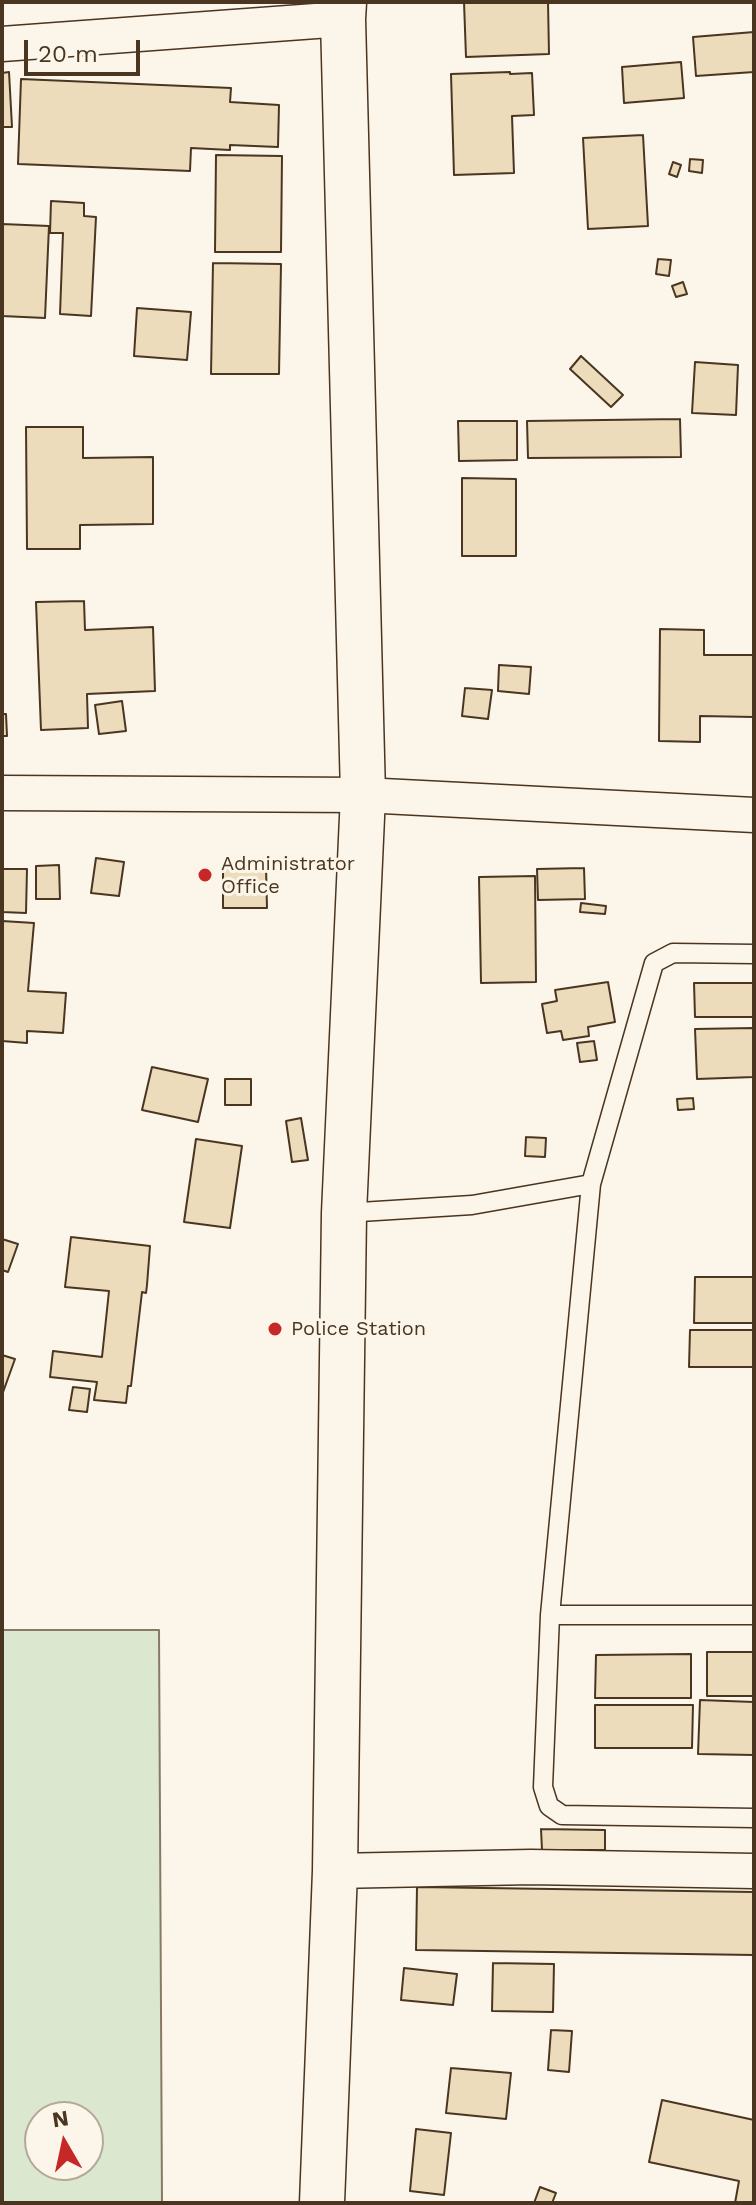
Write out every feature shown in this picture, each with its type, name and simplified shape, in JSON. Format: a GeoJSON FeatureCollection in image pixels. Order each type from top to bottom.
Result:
{"type":"FeatureCollection","features":[{"type":"Feature","properties":{"kind":"street"},"geometry":{"type":"LineString","coordinates":[[2,44],[344,10],[363,795],[344,1213],[335,1871],[322,2203]]}},
{"type":"Feature","properties":{"kind":"street"},"geometry":{"type":"LineString","coordinates":[[2,793],[363,795],[754,815]]}},
{"type":"Feature","properties":{"kind":"street"},"geometry":{"type":"LineString","coordinates":[[335,1871],[531,1867],[754,1871]]}},
{"type":"Feature","properties":{"kind":"lane"},"geometry":{"type":"LineString","coordinates":[[754,954],[673,953],[654,963],[591,1184],[550,1615],[543,1787],[549,1806],[562,1815],[754,1818]]}},
{"type":"Feature","properties":{"kind":"lane"},"geometry":{"type":"LineString","coordinates":[[344,1213],[472,1205],[591,1184]]}},
{"type":"Feature","properties":{"kind":"lane"},"geometry":{"type":"LineString","coordinates":[[550,1615],[754,1615]]}},
{"type":"Feature","properties":{"kind":"green space"},"geometry":{"type":"Polygon","coordinates":[[[2,1630],[159,1630],[162,2203],[2,2203],[2,1630]]]}},
{"type":"Feature","properties":{"kind":"building"},"geometry":{"type":"Polygon","coordinates":[[[464,2],[548,2],[549,54],[466,57],[464,2]]]}},
{"type":"Feature","properties":{"kind":"building"},"geometry":{"type":"Polygon","coordinates":[[[754,32],[754,72],[696,76],[693,37],[754,32]]]}},
{"type":"Feature","properties":{"kind":"building"},"geometry":{"type":"Polygon","coordinates":[[[681,62],[684,98],[624,103],[622,67],[681,62]]]}},
{"type":"Feature","properties":{"kind":"building"},"geometry":{"type":"Polygon","coordinates":[[[9,72],[12,127],[2,127],[2,73],[9,72]]]}},
{"type":"Feature","properties":{"kind":"building"},"geometry":{"type":"Polygon","coordinates":[[[532,73],[534,115],[512,116],[514,173],[454,175],[451,74],[532,73]]]}},
{"type":"Feature","properties":{"kind":"building"},"geometry":{"type":"Polygon","coordinates":[[[21,79],[231,88],[230,102],[279,105],[278,147],[230,145],[230,150],[191,148],[190,171],[18,164],[21,79]]]}},
{"type":"Feature","properties":{"kind":"building"},"geometry":{"type":"Polygon","coordinates":[[[643,135],[648,226],[588,229],[583,138],[643,135]]]}},
{"type":"Feature","properties":{"kind":"building"},"geometry":{"type":"Polygon","coordinates":[[[216,155],[282,156],[281,252],[215,252],[216,155]]]}},
{"type":"Feature","properties":{"kind":"building"},"geometry":{"type":"Polygon","coordinates":[[[690,159],[703,160],[702,173],[689,171],[690,159]]]}},
{"type":"Feature","properties":{"kind":"building"},"geometry":{"type":"Polygon","coordinates":[[[673,162],[681,165],[677,177],[669,174],[673,162]]]}},
{"type":"Feature","properties":{"kind":"building"},"geometry":{"type":"Polygon","coordinates":[[[51,201],[84,203],[84,216],[96,217],[91,316],[60,314],[63,233],[50,233],[51,201]]]}},
{"type":"Feature","properties":{"kind":"building"},"geometry":{"type":"Polygon","coordinates":[[[2,224],[49,226],[45,318],[2,316],[2,224]]]}},
{"type":"Feature","properties":{"kind":"building"},"geometry":{"type":"Polygon","coordinates":[[[658,259],[671,260],[669,276],[656,274],[658,259]]]}},
{"type":"Feature","properties":{"kind":"building"},"geometry":{"type":"Polygon","coordinates":[[[213,263],[281,264],[279,374],[211,374],[213,263]]]}},
{"type":"Feature","properties":{"kind":"building"},"geometry":{"type":"Polygon","coordinates":[[[683,282],[687,294],[676,297],[672,286],[683,282]]]}},
{"type":"Feature","properties":{"kind":"building"},"geometry":{"type":"Polygon","coordinates":[[[137,308],[191,312],[187,360],[134,356],[137,308]]]}},
{"type":"Feature","properties":{"kind":"building"},"geometry":{"type":"Polygon","coordinates":[[[581,356],[623,395],[611,407],[570,369],[581,356]]]}},
{"type":"Feature","properties":{"kind":"building"},"geometry":{"type":"Polygon","coordinates":[[[695,362],[738,365],[736,415],[692,413],[695,362]]]}},
{"type":"Feature","properties":{"kind":"building"},"geometry":{"type":"Polygon","coordinates":[[[680,419],[681,457],[528,458],[527,421],[680,419]]]}},
{"type":"Feature","properties":{"kind":"building"},"geometry":{"type":"Polygon","coordinates":[[[458,421],[517,421],[517,460],[459,461],[458,421]]]}},
{"type":"Feature","properties":{"kind":"building"},"geometry":{"type":"Polygon","coordinates":[[[26,427],[83,427],[83,458],[153,457],[153,524],[80,525],[80,549],[27,549],[26,427]]]}},
{"type":"Feature","properties":{"kind":"building"},"geometry":{"type":"Polygon","coordinates":[[[462,478],[516,479],[516,556],[462,556],[462,478]]]}},
{"type":"Feature","properties":{"kind":"building"},"geometry":{"type":"Polygon","coordinates":[[[84,601],[85,630],[153,627],[155,691],[87,694],[88,728],[41,730],[36,602],[84,601]]]}},
{"type":"Feature","properties":{"kind":"building"},"geometry":{"type":"Polygon","coordinates":[[[660,629],[704,630],[704,655],[754,655],[754,717],[700,716],[700,742],[659,741],[660,629]]]}},
{"type":"Feature","properties":{"kind":"building"},"geometry":{"type":"Polygon","coordinates":[[[499,665],[531,667],[529,694],[498,691],[499,665]]]}},
{"type":"Feature","properties":{"kind":"building"},"geometry":{"type":"Polygon","coordinates":[[[465,688],[492,690],[488,719],[462,716],[465,688]]]}},
{"type":"Feature","properties":{"kind":"building"},"geometry":{"type":"Polygon","coordinates":[[[122,701],[126,731],[99,734],[95,705],[122,701]]]}},
{"type":"Feature","properties":{"kind":"building"},"geometry":{"type":"Polygon","coordinates":[[[2,714],[6,714],[7,736],[2,736],[2,714]]]}},
{"type":"Feature","properties":{"kind":"building"},"geometry":{"type":"Polygon","coordinates":[[[96,858],[124,862],[119,896],[91,893],[96,858]]]}},
{"type":"Feature","properties":{"kind":"building"},"geometry":{"type":"Polygon","coordinates":[[[59,865],[60,899],[36,899],[36,866],[59,865]]]}},
{"type":"Feature","properties":{"kind":"building"},"geometry":{"type":"Polygon","coordinates":[[[266,866],[267,908],[223,908],[223,867],[266,866]]]}},
{"type":"Feature","properties":{"kind":"building"},"geometry":{"type":"Polygon","coordinates":[[[584,868],[585,899],[538,900],[537,869],[584,868]]]}},
{"type":"Feature","properties":{"kind":"building"},"geometry":{"type":"Polygon","coordinates":[[[2,869],[27,869],[26,913],[2,912],[2,869]]]}},
{"type":"Feature","properties":{"kind":"building"},"geometry":{"type":"Polygon","coordinates":[[[535,876],[536,982],[481,983],[479,877],[535,876]]]}},
{"type":"Feature","properties":{"kind":"building"},"geometry":{"type":"Polygon","coordinates":[[[581,903],[606,906],[605,914],[580,912],[581,903]]]}},
{"type":"Feature","properties":{"kind":"building"},"geometry":{"type":"Polygon","coordinates":[[[2,921],[34,923],[28,991],[66,993],[63,1033],[27,1031],[27,1043],[2,1041],[2,921]]]}},
{"type":"Feature","properties":{"kind":"building"},"geometry":{"type":"Polygon","coordinates":[[[608,982],[615,1022],[588,1027],[589,1036],[563,1040],[561,1031],[547,1033],[542,1004],[557,1001],[555,990],[608,982]]]}},
{"type":"Feature","properties":{"kind":"building"},"geometry":{"type":"Polygon","coordinates":[[[694,983],[754,983],[754,1017],[695,1017],[694,983]]]}},
{"type":"Feature","properties":{"kind":"building"},"geometry":{"type":"Polygon","coordinates":[[[754,1028],[754,1077],[697,1079],[695,1029],[754,1028]]]}},
{"type":"Feature","properties":{"kind":"building"},"geometry":{"type":"Polygon","coordinates":[[[594,1041],[597,1060],[580,1062],[577,1043],[594,1041]]]}},
{"type":"Feature","properties":{"kind":"building"},"geometry":{"type":"Polygon","coordinates":[[[152,1067],[208,1079],[198,1122],[142,1110],[152,1067]]]}},
{"type":"Feature","properties":{"kind":"building"},"geometry":{"type":"Polygon","coordinates":[[[225,1079],[251,1079],[251,1105],[225,1105],[225,1079]]]}},
{"type":"Feature","properties":{"kind":"building"},"geometry":{"type":"Polygon","coordinates":[[[693,1098],[694,1109],[678,1110],[677,1099],[693,1098]]]}},
{"type":"Feature","properties":{"kind":"building"},"geometry":{"type":"Polygon","coordinates":[[[301,1118],[308,1160],[292,1162],[286,1121],[301,1118]]]}},
{"type":"Feature","properties":{"kind":"building"},"geometry":{"type":"Polygon","coordinates":[[[526,1137],[546,1138],[545,1157],[525,1156],[526,1137]]]}},
{"type":"Feature","properties":{"kind":"building"},"geometry":{"type":"Polygon","coordinates":[[[196,1139],[242,1146],[230,1228],[184,1222],[196,1139]]]}},
{"type":"Feature","properties":{"kind":"building"},"geometry":{"type":"Polygon","coordinates":[[[71,1237],[150,1246],[146,1293],[142,1292],[131,1386],[128,1386],[126,1403],[94,1400],[97,1382],[50,1377],[53,1351],[102,1357],[109,1291],[65,1287],[71,1237]]]}},
{"type":"Feature","properties":{"kind":"building"},"geometry":{"type":"Polygon","coordinates":[[[2,1239],[18,1244],[8,1272],[2,1270],[2,1239]]]}},
{"type":"Feature","properties":{"kind":"building"},"geometry":{"type":"Polygon","coordinates":[[[695,1277],[754,1277],[754,1323],[694,1323],[695,1277]]]}},
{"type":"Feature","properties":{"kind":"building"},"geometry":{"type":"Polygon","coordinates":[[[690,1330],[754,1330],[754,1367],[689,1367],[690,1330]]]}},
{"type":"Feature","properties":{"kind":"building"},"geometry":{"type":"Polygon","coordinates":[[[2,1355],[15,1359],[2,1395],[2,1355]]]}},
{"type":"Feature","properties":{"kind":"building"},"geometry":{"type":"Polygon","coordinates":[[[73,1387],[90,1389],[87,1412],[69,1410],[73,1387]]]}},
{"type":"Feature","properties":{"kind":"building"},"geometry":{"type":"Polygon","coordinates":[[[707,1652],[754,1652],[754,1696],[707,1696],[707,1652]]]}},
{"type":"Feature","properties":{"kind":"building"},"geometry":{"type":"Polygon","coordinates":[[[691,1654],[691,1698],[595,1698],[596,1655],[691,1654]]]}},
{"type":"Feature","properties":{"kind":"building"},"geometry":{"type":"Polygon","coordinates":[[[700,1700],[754,1702],[754,1755],[698,1754],[700,1700]]]}},
{"type":"Feature","properties":{"kind":"building"},"geometry":{"type":"Polygon","coordinates":[[[595,1705],[693,1705],[692,1748],[595,1748],[595,1705]]]}},
{"type":"Feature","properties":{"kind":"building"},"geometry":{"type":"Polygon","coordinates":[[[541,1829],[605,1830],[605,1850],[542,1850],[541,1829]]]}},
{"type":"Feature","properties":{"kind":"building"},"geometry":{"type":"Polygon","coordinates":[[[417,1887],[754,1892],[754,1955],[416,1950],[417,1887]]]}},
{"type":"Feature","properties":{"kind":"building"},"geometry":{"type":"Polygon","coordinates":[[[493,1963],[554,1964],[553,2012],[492,2011],[493,1963]]]}},
{"type":"Feature","properties":{"kind":"building"},"geometry":{"type":"Polygon","coordinates":[[[404,1968],[457,1974],[453,2005],[401,2000],[404,1968]]]}},
{"type":"Feature","properties":{"kind":"building"},"geometry":{"type":"Polygon","coordinates":[[[551,2030],[572,2031],[569,2072],[548,2070],[551,2030]]]}},
{"type":"Feature","properties":{"kind":"building"},"geometry":{"type":"Polygon","coordinates":[[[451,2068],[511,2073],[506,2119],[446,2113],[451,2068]]]}},
{"type":"Feature","properties":{"kind":"building"},"geometry":{"type":"Polygon","coordinates":[[[662,2100],[754,2120],[754,2203],[735,2203],[739,2181],[649,2162],[662,2100]]]}},
{"type":"Feature","properties":{"kind":"building"},"geometry":{"type":"Polygon","coordinates":[[[416,2129],[451,2133],[444,2195],[410,2191],[416,2129]]]}},
{"type":"Feature","properties":{"kind":"building"},"geometry":{"type":"Polygon","coordinates":[[[540,2187],[556,2193],[552,2203],[534,2203],[540,2187]]]}},
{"type":"Feature","properties":{"kind":"place","name":"Administrator Office"},"geometry":{"type":"Point","coordinates":[205,875]}},
{"type":"Feature","properties":{"kind":"place","name":"Police Station"},"geometry":{"type":"Point","coordinates":[275,1329]}}]}
